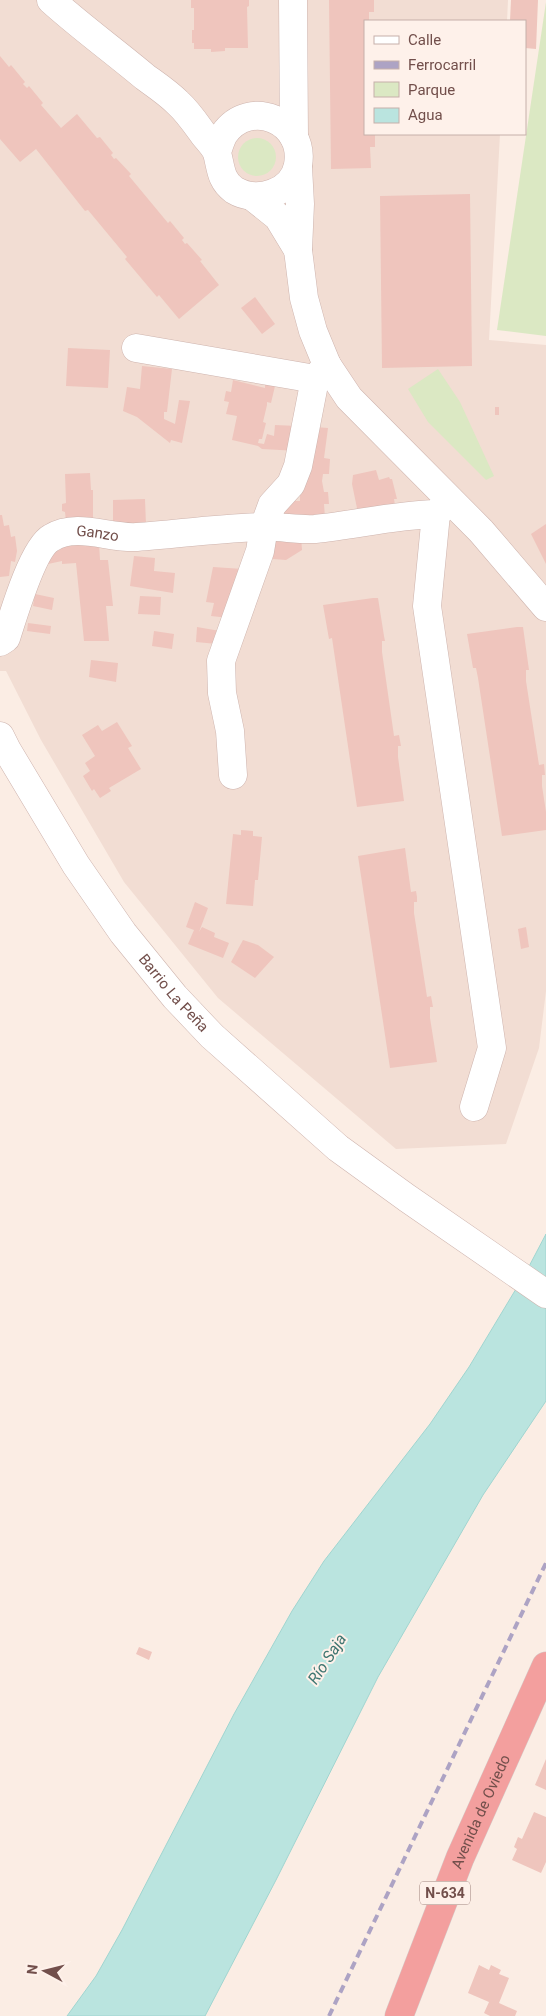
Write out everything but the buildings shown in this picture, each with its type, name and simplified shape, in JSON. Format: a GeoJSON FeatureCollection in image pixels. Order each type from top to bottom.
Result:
{"type":"FeatureCollection","features":[{"type":"Feature","properties":{"kind":"highway","name":"Avenida de Oviedo"},"geometry":{"type":"LineString","coordinates":[[399,2016],[460,1858],[539,1690],[546,1666]]}},
{"type":"Feature","properties":{"kind":"street"},"geometry":{"type":"LineString","coordinates":[[51,0],[72,19],[179,103],[217,152]]}},
{"type":"Feature","properties":{"kind":"street"},"geometry":{"type":"LineString","coordinates":[[294,0],[294,137]]}},
{"type":"Feature","properties":{"kind":"street"},"geometry":{"type":"LineString","coordinates":[[295,72],[278,99],[244,119],[223,135],[217,152],[220,172],[234,189],[253,197],[278,218],[298,250]]}},
{"type":"Feature","properties":{"kind":"street"},"geometry":{"type":"LineString","coordinates":[[179,103],[244,119],[269,116],[285,125],[294,137],[299,152],[300,204],[298,250],[304,298],[321,372],[298,466],[291,484],[272,505],[264,527],[260,551],[221,661],[222,693],[230,731],[233,775]]}},
{"type":"Feature","properties":{"kind":"street"},"geometry":{"type":"LineString","coordinates":[[253,197],[274,194],[291,181],[298,167]]}},
{"type":"Feature","properties":{"kind":"street"},"geometry":{"type":"LineString","coordinates":[[136,348],[321,372],[348,398],[443,507],[492,543],[546,607]]}},
{"type":"Feature","properties":{"kind":"street"},"geometry":{"type":"LineString","coordinates":[[443,507],[427,606],[492,1048],[474,1107]]}},
{"type":"Feature","properties":{"kind":"street","name":"Ganzo"},"geometry":{"type":"LineString","coordinates":[[0,642],[6,638],[37,555],[49,538],[68,532],[88,532],[124,538],[264,527],[314,529],[418,514],[443,507]]}},
{"type":"Feature","properties":{"kind":"street","name":"Barrio La Peña"},"geometry":{"type":"LineString","coordinates":[[0,736],[76,865],[122,933],[162,982],[212,1036],[338,1148],[546,1294]]}},
{"type":"Feature","properties":{"kind":"shaded area"},"geometry":{"type":"Polygon","coordinates":[[[0,0],[508,0],[507,20],[364,20],[364,135],[500,135],[489,340],[546,345],[546,991],[539,1048],[506,1144],[396,1149],[218,998],[124,882],[41,740],[6,671],[0,671],[0,0]]]}},
{"type":"Feature","properties":{"kind":"green space"},"geometry":{"type":"Polygon","coordinates":[[[546,2],[546,336],[497,330],[546,2]]]}},
{"type":"Feature","properties":{"kind":"green space"},"geometry":{"type":"Polygon","coordinates":[[[257,138],[270,144],[276,157],[270,170],[257,176],[244,170],[238,157],[244,144],[257,138]]]}},
{"type":"Feature","properties":{"kind":"green space"},"geometry":{"type":"Polygon","coordinates":[[[438,369],[460,402],[494,476],[486,480],[428,422],[408,389],[438,369]]]}},
{"type":"Feature","properties":{"kind":"water","name":"Río Saja"},"geometry":{"type":"Polygon","coordinates":[[[546,1234],[546,1401],[483,1495],[378,1677],[205,2016],[67,2016],[96,1976],[122,1930],[234,1714],[292,1611],[324,1561],[430,1424],[469,1367],[525,1274],[546,1234]]]}},
{"type":"Feature","properties":{"kind":"railway"},"geometry":{"type":"LineString","coordinates":[[329,2016],[546,1563]]}}]}
